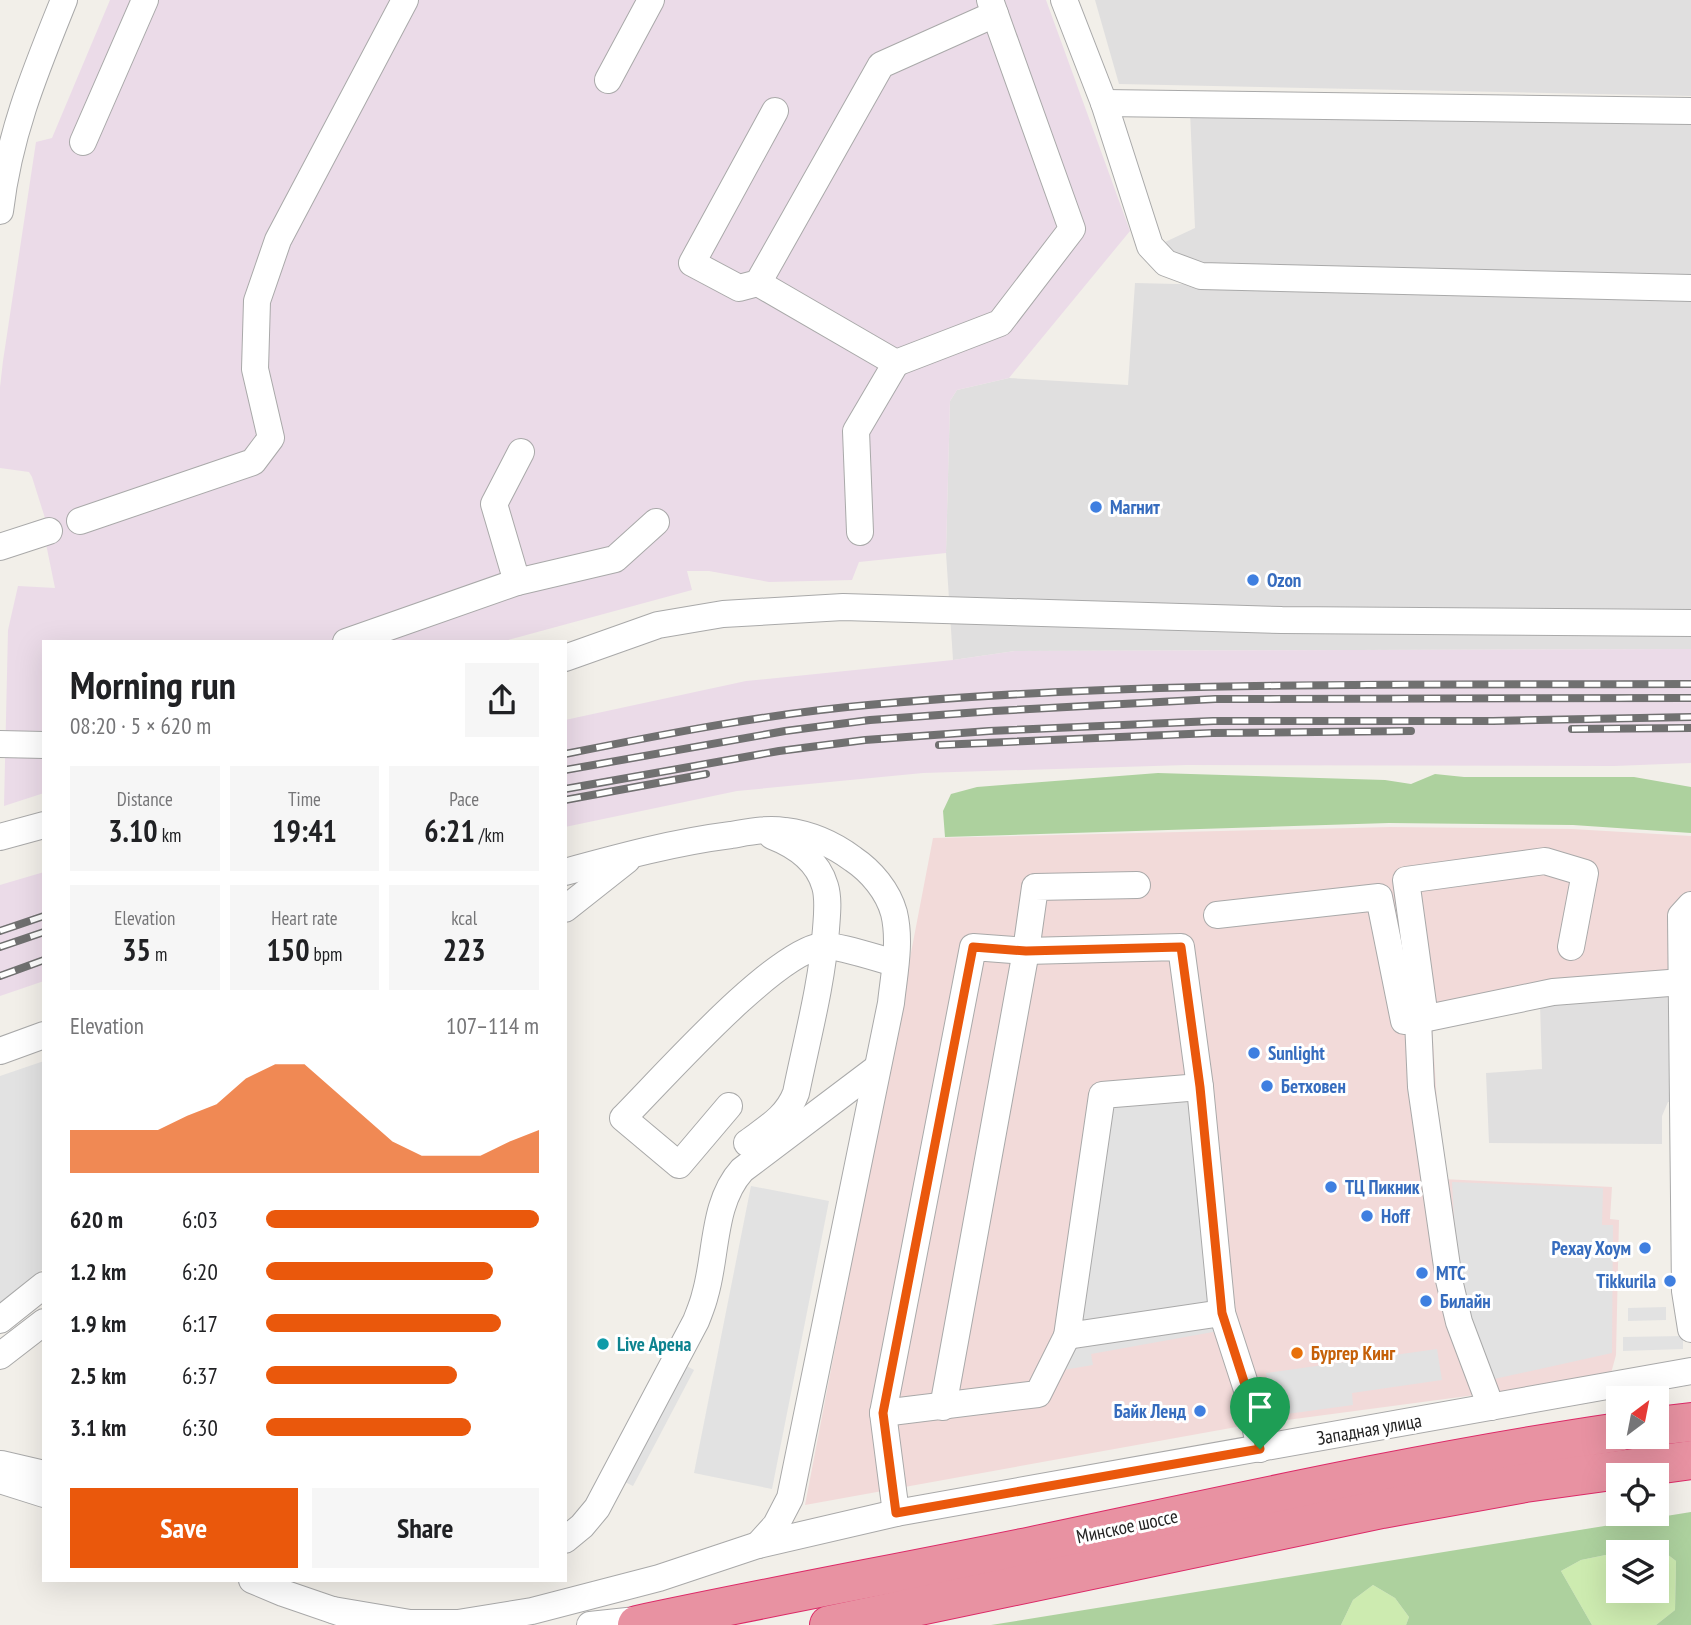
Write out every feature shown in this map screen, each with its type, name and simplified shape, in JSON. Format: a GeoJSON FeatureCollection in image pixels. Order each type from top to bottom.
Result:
{"type":"FeatureCollection","features":[{"type":"Feature","properties":{"kind":"highway"},"geometry":{"type":"LineString","coordinates":[[1670,1424],[1691,1422]]}},
{"type":"Feature","properties":{"kind":"highway","name":"Минское шоссе"},"geometry":{"type":"LineString","coordinates":[[637,1625],[845,1585],[1382,1473],[1513,1448],[1606,1434]]}},
{"type":"Feature","properties":{"kind":"highway","name":"Минское шоссе"},"geometry":{"type":"LineString","coordinates":[[829,1625],[1382,1509],[1525,1483],[1691,1460]]}},
{"type":"Feature","properties":{"kind":"street"},"geometry":{"type":"LineString","coordinates":[[0,211],[4,176],[19,114],[64,0]]}},
{"type":"Feature","properties":{"kind":"street"},"geometry":{"type":"LineString","coordinates":[[83,142],[145,0]]}},
{"type":"Feature","properties":{"kind":"street"},"geometry":{"type":"LineString","coordinates":[[80,522],[253,463],[271,438],[255,369],[257,301],[278,240],[405,0]]}},
{"type":"Feature","properties":{"kind":"street"},"geometry":{"type":"LineString","coordinates":[[608,80],[651,0]]}},
{"type":"Feature","properties":{"kind":"street"},"geometry":{"type":"LineString","coordinates":[[1064,0],[1104,103],[1150,246],[1166,263],[1201,276],[1691,288]]}},
{"type":"Feature","properties":{"kind":"street"},"geometry":{"type":"LineString","coordinates":[[758,283],[881,65],[993,7],[1072,229],[1000,323],[896,363],[856,430],[860,532]]}},
{"type":"Feature","properties":{"kind":"street"},"geometry":{"type":"LineString","coordinates":[[1104,103],[1691,111]]}},
{"type":"Feature","properties":{"kind":"street"},"geometry":{"type":"LineString","coordinates":[[775,111],[692,263],[738,288],[758,283],[896,363]]}},
{"type":"Feature","properties":{"kind":"street"},"geometry":{"type":"LineString","coordinates":[[517,582],[494,504],[521,452]]}},
{"type":"Feature","properties":{"kind":"street"},"geometry":{"type":"LineString","coordinates":[[352,640],[517,582],[615,559],[656,522]]}},
{"type":"Feature","properties":{"kind":"street"},"geometry":{"type":"LineString","coordinates":[[0,547],[49,531]]}},
{"type":"Feature","properties":{"kind":"street"},"geometry":{"type":"LineString","coordinates":[[567,657],[658,625],[723,614],[843,607],[1282,620],[1691,623]]}},
{"type":"Feature","properties":{"kind":"street"},"geometry":{"type":"LineString","coordinates":[[0,744],[42,746]]}},
{"type":"Feature","properties":{"kind":"street"},"geometry":{"type":"LineString","coordinates":[[0,837],[42,826]]}},
{"type":"Feature","properties":{"kind":"street"},"geometry":{"type":"LineString","coordinates":[[567,873],[702,839],[783,830],[815,838],[841,850],[865,867],[885,892],[894,912],[897,939],[891,1003],[790,1498],[776,1525],[758,1545]]}},
{"type":"Feature","properties":{"kind":"street"},"geometry":{"type":"LineString","coordinates":[[703,1214],[710,1185],[724,1162],[784,1116],[792,1105],[824,945],[827,898],[825,886],[816,868],[792,845],[757,831]]}},
{"type":"Feature","properties":{"kind":"street"},"geometry":{"type":"LineString","coordinates":[[567,907],[633,855]]}},
{"type":"Feature","properties":{"kind":"street"},"geometry":{"type":"LineString","coordinates":[[1491,1407],[1460,1322],[1449,1280],[1421,1087],[1422,1019],[1406,880],[1545,861],[1585,873],[1571,947]]}},
{"type":"Feature","properties":{"kind":"street"},"geometry":{"type":"LineString","coordinates":[[943,1406],[1026,951],[1035,887],[1137,885]]}},
{"type":"Feature","properties":{"kind":"street"},"geometry":{"type":"LineString","coordinates":[[1217,915],[1379,897],[1404,1021],[1553,992],[1682,982]]}},
{"type":"Feature","properties":{"kind":"street"},"geometry":{"type":"LineString","coordinates":[[1691,905],[1681,916],[1685,1291],[1691,1329]]}},
{"type":"Feature","properties":{"kind":"street"},"geometry":{"type":"LineString","coordinates":[[729,1106],[679,1165],[623,1118],[748,993],[797,955],[824,945],[895,963]]}},
{"type":"Feature","properties":{"kind":"street"},"geometry":{"type":"LineString","coordinates":[[896,1513],[883,1413],[973,947],[1026,951],[1181,947],[1200,1087],[1222,1313],[1248,1394],[1260,1449]]}},
{"type":"Feature","properties":{"kind":"street"},"geometry":{"type":"LineString","coordinates":[[0,1051],[42,1036]]}},
{"type":"Feature","properties":{"kind":"street"},"geometry":{"type":"LineString","coordinates":[[567,1538],[597,1508],[696,1321],[705,1296],[724,1198],[732,1181],[742,1170],[877,1068]]}},
{"type":"Feature","properties":{"kind":"street"},"geometry":{"type":"LineString","coordinates":[[883,1413],[1038,1394],[1068,1336],[1102,1095],[1200,1087]]}},
{"type":"Feature","properties":{"kind":"street"},"geometry":{"type":"LineString","coordinates":[[0,1320],[42,1287]]}},
{"type":"Feature","properties":{"kind":"street"},"geometry":{"type":"LineString","coordinates":[[1068,1336],[1222,1313]]}},
{"type":"Feature","properties":{"kind":"street"},"geometry":{"type":"LineString","coordinates":[[0,1356],[42,1324]]}},
{"type":"Feature","properties":{"kind":"street","name":"Западная улица"},"geometry":{"type":"LineString","coordinates":[[333,1610],[410,1622],[458,1623],[532,1611],[659,1578],[758,1545],[896,1513],[1691,1371]]}},
{"type":"Feature","properties":{"kind":"street"},"geometry":{"type":"LineString","coordinates":[[0,1464],[42,1474]]}},
{"type":"Feature","properties":{"kind":"street"},"geometry":{"type":"LineString","coordinates":[[0,1480],[42,1493]]}},
{"type":"Feature","properties":{"kind":"street"},"geometry":{"type":"LineString","coordinates":[[257,1582],[374,1625]]}},
{"type":"Feature","properties":{"kind":"street"},"geometry":{"type":"LineString","coordinates":[[590,1625],[681,1616]]}},
{"type":"Feature","properties":{"kind":"shaded area"},"geometry":{"type":"Polygon","coordinates":[[[110,0],[1046,0],[1130,231],[1009,378],[957,390],[950,401],[946,553],[859,562],[852,580],[769,582],[709,571],[687,571],[692,590],[508,640],[42,640],[42,794],[4,806],[8,630],[18,586],[55,588],[45,539],[51,537],[32,477],[29,472],[0,468],[0,387],[36,142],[52,138],[110,0]]]}},
{"type":"Feature","properties":{"kind":"shaded area"},"geometry":{"type":"Polygon","coordinates":[[[1095,0],[1691,0],[1691,96],[1119,84],[1095,0]]]}},
{"type":"Feature","properties":{"kind":"shaded area"},"geometry":{"type":"Polygon","coordinates":[[[1190,111],[1691,119],[1691,280],[1205,267],[1175,258],[1163,243],[1195,228],[1190,111]]]}},
{"type":"Feature","properties":{"kind":"shaded area"},"geometry":{"type":"Polygon","coordinates":[[[1135,283],[1691,296],[1691,649],[1015,651],[953,660],[946,553],[950,401],[957,390],[1009,378],[1128,385],[1135,283]]]}},
{"type":"Feature","properties":{"kind":"shaded area"},"geometry":{"type":"Polygon","coordinates":[[[1691,649],[1691,763],[1614,766],[1186,765],[923,773],[737,791],[567,827],[567,720],[746,681],[1015,651],[1691,649]]]}},
{"type":"Feature","properties":{"kind":"shaded area"},"geometry":{"type":"Polygon","coordinates":[[[1390,827],[1572,829],[1691,836],[1691,972],[1431,1010],[1442,1179],[1612,1187],[1610,1219],[1619,1220],[1616,1355],[1610,1377],[1242,1426],[805,1505],[933,838],[1390,827]]]}},
{"type":"Feature","properties":{"kind":"shaded area"},"geometry":{"type":"Polygon","coordinates":[[[42,873],[42,982],[0,996],[0,885],[42,873]]]}},
{"type":"Feature","properties":{"kind":"shaded area"},"geometry":{"type":"Polygon","coordinates":[[[1690,990],[1691,1102],[1668,1102],[1662,1116],[1662,1144],[1489,1143],[1486,1073],[1542,1069],[1540,1004],[1690,990]]]}},
{"type":"Feature","properties":{"kind":"shaded area"},"geometry":{"type":"Polygon","coordinates":[[[42,1062],[42,1270],[0,1303],[0,1076],[42,1062]]]}},
{"type":"Feature","properties":{"kind":"shaded area"},"geometry":{"type":"Polygon","coordinates":[[[1197,1085],[1224,1330],[1091,1354],[1093,1365],[1051,1372],[1099,1091],[1197,1085]]]}},
{"type":"Feature","properties":{"kind":"shaded area"},"geometry":{"type":"Polygon","coordinates":[[[1452,1182],[1603,1188],[1602,1225],[1613,1225],[1612,1353],[1494,1379],[1462,1295],[1456,1256],[1452,1182]]]}},
{"type":"Feature","properties":{"kind":"shaded area"},"geometry":{"type":"Polygon","coordinates":[[[751,1186],[829,1201],[772,1489],[694,1473],[751,1186]]]}},
{"type":"Feature","properties":{"kind":"shaded area"},"geometry":{"type":"Polygon","coordinates":[[[1666,1307],[1666,1320],[1628,1321],[1628,1308],[1666,1307]]]}},
{"type":"Feature","properties":{"kind":"shaded area"},"geometry":{"type":"Polygon","coordinates":[[[1683,1336],[1683,1349],[1623,1351],[1623,1337],[1683,1336]]]}},
{"type":"Feature","properties":{"kind":"shaded area"},"geometry":{"type":"Polygon","coordinates":[[[1437,1349],[1442,1380],[1352,1393],[1353,1405],[1272,1416],[1266,1373],[1437,1349]]]}},
{"type":"Feature","properties":{"kind":"shaded area"},"geometry":{"type":"Polygon","coordinates":[[[683,1364],[694,1370],[633,1486],[621,1480],[683,1364]]]}},
{"type":"Feature","properties":{"kind":"green space"},"geometry":{"type":"Polygon","coordinates":[[[1158,773],[1385,780],[1411,784],[1435,774],[1464,777],[1634,777],[1691,787],[1691,833],[1573,825],[1389,823],[945,837],[943,811],[951,794],[977,787],[1158,773]]]}},
{"type":"Feature","properties":{"kind":"green space"},"geometry":{"type":"Polygon","coordinates":[[[1691,1512],[1691,1625],[1656,1625],[1675,1610],[1676,1561],[1669,1556],[1669,1540],[1606,1540],[1606,1555],[1581,1560],[1561,1571],[1592,1625],[1406,1625],[1409,1617],[1395,1598],[1373,1585],[1353,1600],[1341,1625],[991,1625],[1606,1526],[1669,1526],[1669,1516],[1691,1512]]]}},
{"type":"Feature","properties":{"kind":"green space"},"geometry":{"type":"Polygon","coordinates":[[[1606,1555],[1606,1603],[1669,1603],[1669,1556],[1676,1561],[1675,1610],[1656,1625],[1592,1625],[1561,1571],[1581,1560],[1606,1555]]]}},
{"type":"Feature","properties":{"kind":"green space"},"geometry":{"type":"Polygon","coordinates":[[[1373,1585],[1395,1598],[1409,1617],[1406,1625],[1341,1625],[1353,1600],[1373,1585]]]}},
{"type":"Feature","properties":{"kind":"railway"},"geometry":{"type":"LineString","coordinates":[[567,754],[754,719],[868,705],[971,697],[1073,691],[1382,684],[1691,684]]}},
{"type":"Feature","properties":{"kind":"railway"},"geometry":{"type":"LineString","coordinates":[[567,770],[785,731],[870,720],[994,711],[1215,699],[1691,698]]}},
{"type":"Feature","properties":{"kind":"railway"},"geometry":{"type":"LineString","coordinates":[[567,789],[779,751],[865,740],[989,731],[1213,721],[1493,721],[1691,717]]}},
{"type":"Feature","properties":{"kind":"railway"},"geometry":{"type":"LineString","coordinates":[[1572,729],[1691,728]]}},
{"type":"Feature","properties":{"kind":"railway"},"geometry":{"type":"LineString","coordinates":[[939,745],[1212,733],[1411,731]]}},
{"type":"Feature","properties":{"kind":"railway"},"geometry":{"type":"LineString","coordinates":[[567,800],[706,774]]}},
{"type":"Feature","properties":{"kind":"railway"},"geometry":{"type":"LineString","coordinates":[[0,931],[42,917]]}},
{"type":"Feature","properties":{"kind":"railway"},"geometry":{"type":"LineString","coordinates":[[0,947],[42,933]]}},
{"type":"Feature","properties":{"kind":"railway"},"geometry":{"type":"LineString","coordinates":[[0,976],[42,961]]}},
{"type":"Feature","properties":{"kind":"place","name":"Магнит"},"geometry":{"type":"Point","coordinates":[1096,507]}},
{"type":"Feature","properties":{"kind":"place","name":"Ozon"},"geometry":{"type":"Point","coordinates":[1253,580]}},
{"type":"Feature","properties":{"kind":"place","name":"Sunlight"},"geometry":{"type":"Point","coordinates":[1254,1053]}},
{"type":"Feature","properties":{"kind":"place","name":"Бетховен"},"geometry":{"type":"Point","coordinates":[1267,1086]}},
{"type":"Feature","properties":{"kind":"place","name":"ТЦ Пикник"},"geometry":{"type":"Point","coordinates":[1331,1187]}},
{"type":"Feature","properties":{"kind":"place","name":"Hoff"},"geometry":{"type":"Point","coordinates":[1367,1216]}},
{"type":"Feature","properties":{"kind":"place","name":"Рехау Хоум"},"geometry":{"type":"Point","coordinates":[1645,1248]}},
{"type":"Feature","properties":{"kind":"place","name":"МТС"},"geometry":{"type":"Point","coordinates":[1422,1273]}},
{"type":"Feature","properties":{"kind":"place","name":"Tikkurila"},"geometry":{"type":"Point","coordinates":[1670,1281]}},
{"type":"Feature","properties":{"kind":"place","name":"Билайн"},"geometry":{"type":"Point","coordinates":[1426,1301]}},
{"type":"Feature","properties":{"kind":"place","name":"Live Арена"},"geometry":{"type":"Point","coordinates":[603,1344]}},
{"type":"Feature","properties":{"kind":"place","name":"Бургер Кинг"},"geometry":{"type":"Point","coordinates":[1297,1353]}},
{"type":"Feature","properties":{"kind":"place","name":"Байк Ленд"},"geometry":{"type":"Point","coordinates":[1200,1411]}},
{"type":"Feature","properties":{"kind":"route"},"geometry":{"type":"LineString","coordinates":[[973,947],[1026,951],[1181,947],[1200,1087],[1222,1313],[1248,1394],[1260,1449],[896,1513],[883,1413],[973,947]]}}]}
